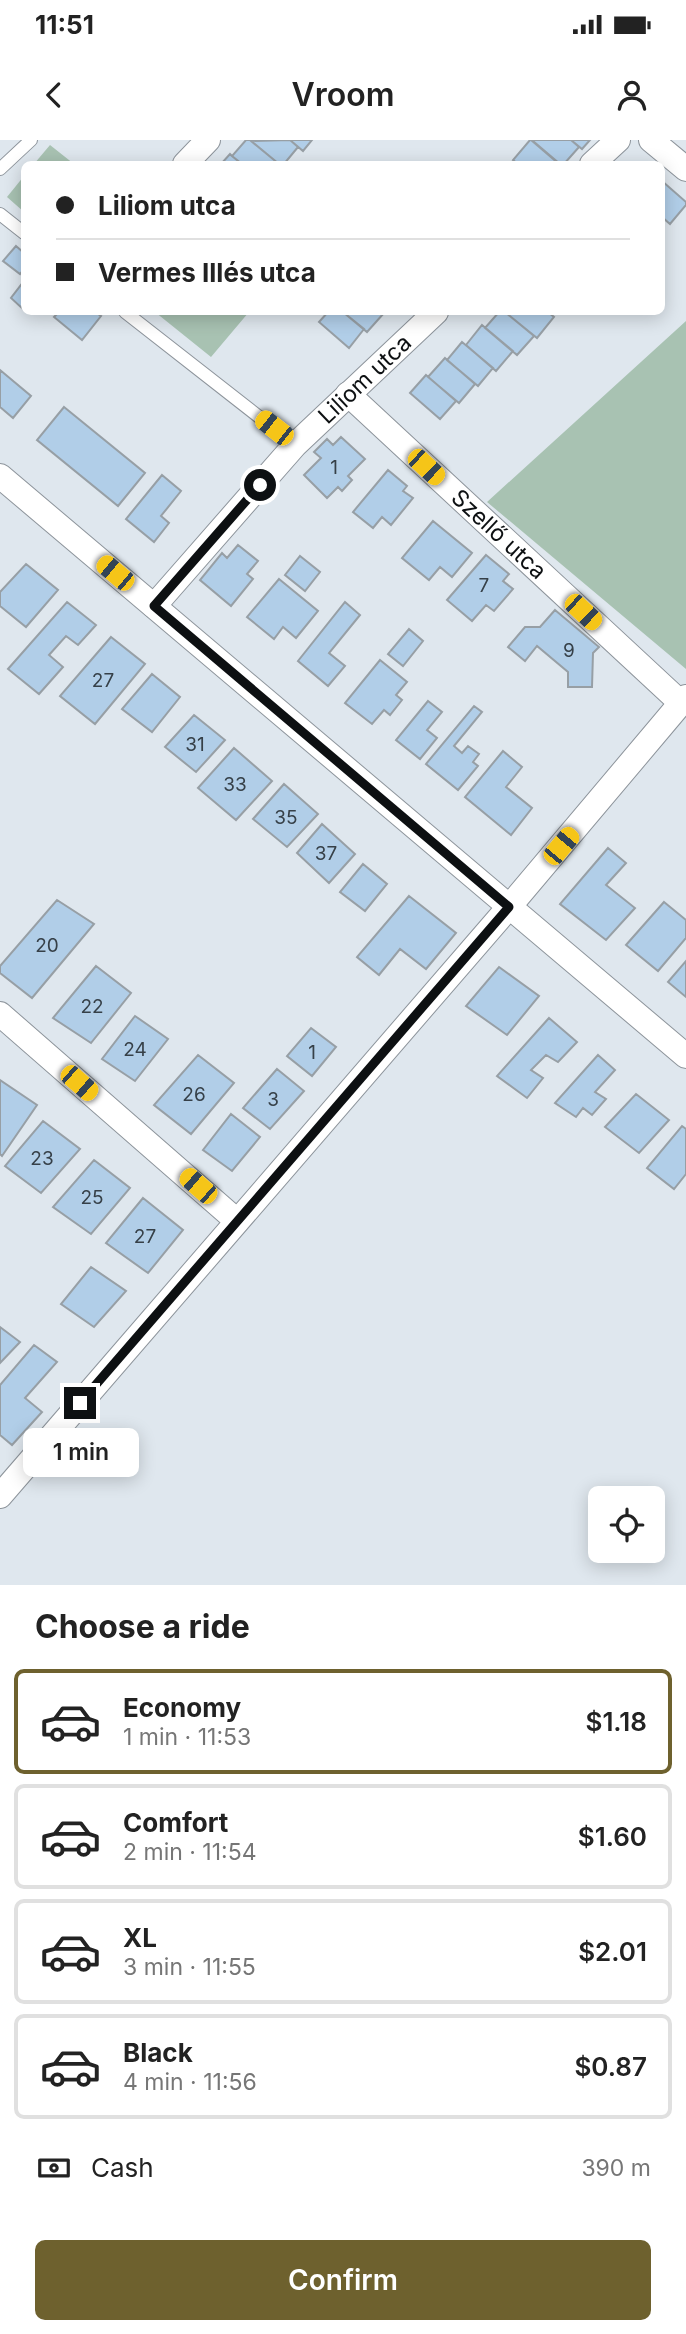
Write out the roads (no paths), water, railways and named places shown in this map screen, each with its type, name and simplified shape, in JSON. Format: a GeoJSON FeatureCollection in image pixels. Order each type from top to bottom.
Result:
{"type":"FeatureCollection","features":[{"type":"Feature","properties":{"kind":"street"},"geometry":{"type":"LineString","coordinates":[[188,161],[208,140]]}},
{"type":"Feature","properties":{"kind":"street"},"geometry":{"type":"LineString","coordinates":[[595,161],[618,140]]}},
{"type":"Feature","properties":{"kind":"street"},"geometry":{"type":"LineString","coordinates":[[651,140],[686,169]]}},
{"type":"Feature","properties":{"kind":"street","name":"Liliom utca"},"geometry":{"type":"LineString","coordinates":[[154,606],[295,444],[433,315]]}},
{"type":"Feature","properties":{"kind":"street","name":"Szellő utca"},"geometry":{"type":"LineString","coordinates":[[348,394],[683,700]]}},
{"type":"Feature","properties":{"kind":"street"},"geometry":{"type":"LineString","coordinates":[[0,476],[686,1056]]}},
{"type":"Feature","properties":{"kind":"street"},"geometry":{"type":"LineString","coordinates":[[3,1485],[237,1221],[509,907],[683,700]]}},
{"type":"Feature","properties":{"kind":"street"},"geometry":{"type":"LineString","coordinates":[[0,1014],[237,1221]]}},
{"type":"Feature","properties":{"kind":"lane"},"geometry":{"type":"LineString","coordinates":[[0,169],[30,140]]}},
{"type":"Feature","properties":{"kind":"lane"},"geometry":{"type":"LineString","coordinates":[[0,214],[21,231]]}},
{"type":"Feature","properties":{"kind":"lane"},"geometry":{"type":"LineString","coordinates":[[129,315],[295,444]]}}]}
